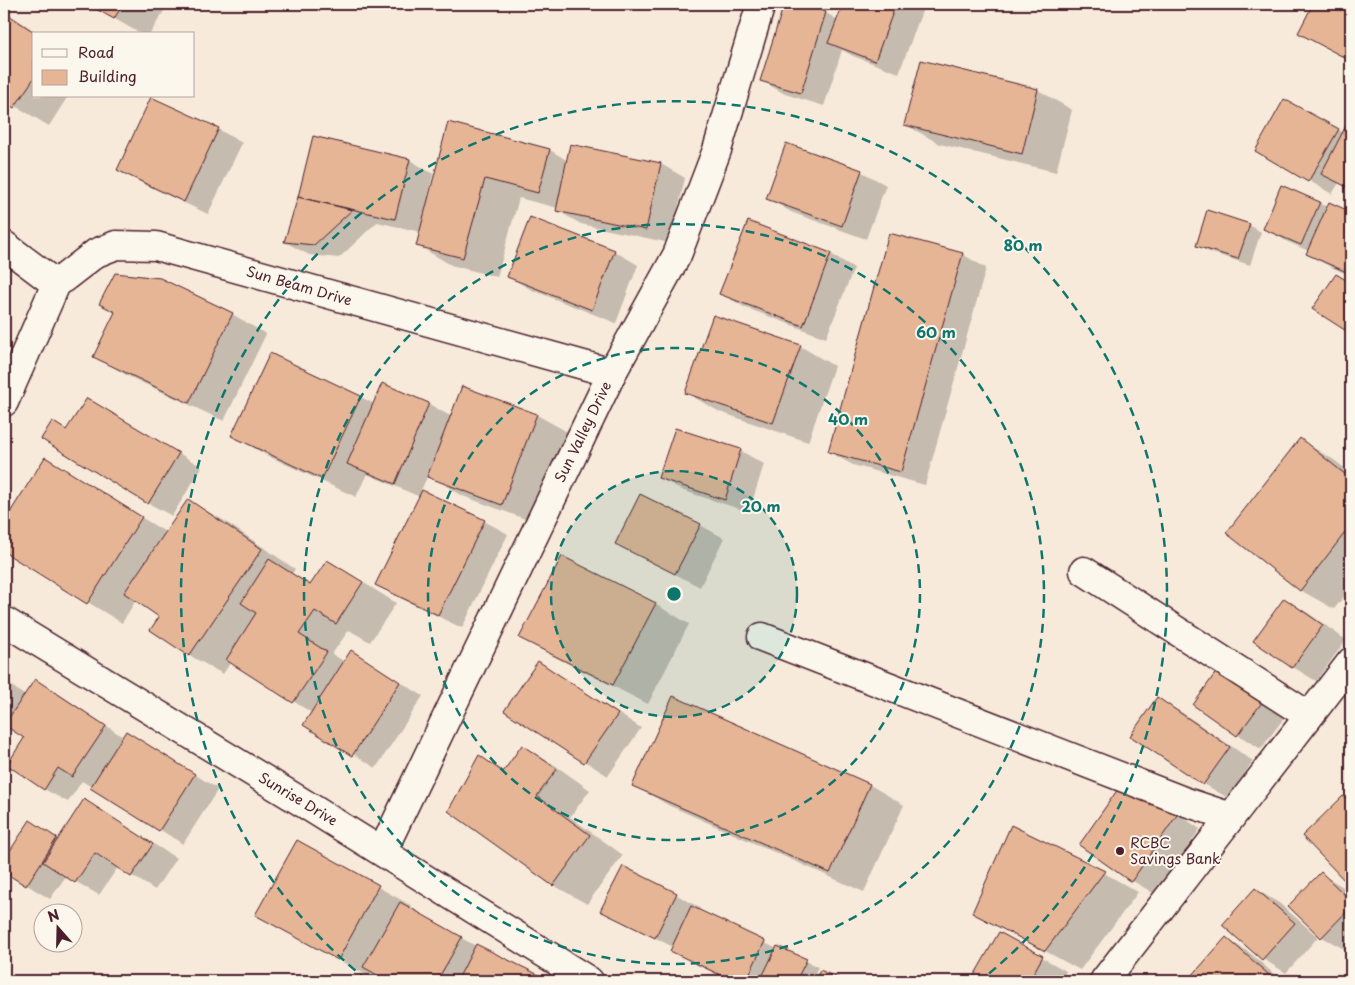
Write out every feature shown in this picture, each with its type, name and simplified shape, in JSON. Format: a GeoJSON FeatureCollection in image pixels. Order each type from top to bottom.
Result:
{"type":"FeatureCollection","features":[{"type":"Feature","properties":{"kind":"street","name":"Sun Valley Drive"},"geometry":{"type":"LineString","coordinates":[[382,852],[612,373],[677,255],[717,150],[761,4]]}},
{"type":"Feature","properties":{"kind":"street","name":"Sun Beam Drive"},"geometry":{"type":"LineString","coordinates":[[56,284],[96,253],[116,245],[156,246],[612,373]]}},
{"type":"Feature","properties":{"kind":"street"},"geometry":{"type":"LineString","coordinates":[[4,246],[56,284],[4,402]]}},
{"type":"Feature","properties":{"kind":"street"},"geometry":{"type":"LineString","coordinates":[[1084,571],[1309,716]]}},
{"type":"Feature","properties":{"kind":"street","name":"Sunrise Drive"},"geometry":{"type":"LineString","coordinates":[[4,621],[589,981]]}},
{"type":"Feature","properties":{"kind":"street"},"geometry":{"type":"LineString","coordinates":[[762,637],[1177,798],[1231,817]]}},
{"type":"Feature","properties":{"kind":"street"},"geometry":{"type":"LineString","coordinates":[[1104,981],[1351,662]]}},
{"type":"Feature","properties":{"kind":"building"},"geometry":{"type":"Polygon","coordinates":[[[87,4],[123,4],[114,19],[87,4]]]}},
{"type":"Feature","properties":{"kind":"building"},"geometry":{"type":"Polygon","coordinates":[[[784,4],[800,4],[826,12],[801,93],[760,81],[784,4]]]}},
{"type":"Feature","properties":{"kind":"building"},"geometry":{"type":"Polygon","coordinates":[[[843,4],[896,4],[875,61],[828,43],[843,4]]]}},
{"type":"Feature","properties":{"kind":"building"},"geometry":{"type":"Polygon","coordinates":[[[1313,4],[1351,4],[1351,61],[1298,33],[1313,4]]]}},
{"type":"Feature","properties":{"kind":"building"},"geometry":{"type":"Polygon","coordinates":[[[4,12],[34,32],[32,32],[32,81],[14,108],[4,101],[4,12]]]}},
{"type":"Feature","properties":{"kind":"building"},"geometry":{"type":"Polygon","coordinates":[[[921,60],[1038,89],[1022,154],[904,125],[921,60]]]}},
{"type":"Feature","properties":{"kind":"building"},"geometry":{"type":"Polygon","coordinates":[[[151,98],[219,128],[184,202],[117,170],[151,98]]]}},
{"type":"Feature","properties":{"kind":"building"},"geometry":{"type":"Polygon","coordinates":[[[1284,99],[1339,129],[1308,182],[1255,151],[1284,99]]]}},
{"type":"Feature","properties":{"kind":"building"},"geometry":{"type":"Polygon","coordinates":[[[1351,116],[1351,189],[1321,174],[1351,116]]]}},
{"type":"Feature","properties":{"kind":"building"},"geometry":{"type":"Polygon","coordinates":[[[448,122],[550,149],[538,193],[485,179],[463,258],[416,246],[448,122]]]}},
{"type":"Feature","properties":{"kind":"building"},"geometry":{"type":"Polygon","coordinates":[[[313,136],[410,159],[395,219],[298,197],[313,136]]]}},
{"type":"Feature","properties":{"kind":"building"},"geometry":{"type":"Polygon","coordinates":[[[786,143],[862,170],[842,226],[766,199],[786,143]]]}},
{"type":"Feature","properties":{"kind":"building"},"geometry":{"type":"Polygon","coordinates":[[[570,144],[661,163],[646,230],[556,211],[570,144]]]}},
{"type":"Feature","properties":{"kind":"building"},"geometry":{"type":"Polygon","coordinates":[[[1281,185],[1320,202],[1301,245],[1263,229],[1281,185]]]}},
{"type":"Feature","properties":{"kind":"building"},"geometry":{"type":"Polygon","coordinates":[[[298,197],[352,210],[314,245],[284,242],[298,197]]]}},
{"type":"Feature","properties":{"kind":"building"},"geometry":{"type":"Polygon","coordinates":[[[1329,202],[1351,212],[1351,274],[1306,254],[1329,202]]]}},
{"type":"Feature","properties":{"kind":"building"},"geometry":{"type":"Polygon","coordinates":[[[1207,210],[1250,224],[1238,259],[1196,246],[1207,210]]]}},
{"type":"Feature","properties":{"kind":"building"},"geometry":{"type":"Polygon","coordinates":[[[530,217],[615,250],[592,310],[507,277],[530,217]]]}},
{"type":"Feature","properties":{"kind":"building"},"geometry":{"type":"Polygon","coordinates":[[[748,221],[831,253],[803,326],[719,294],[748,221]]]}},
{"type":"Feature","properties":{"kind":"building"},"geometry":{"type":"Polygon","coordinates":[[[889,233],[963,253],[901,472],[828,452],[889,233]]]}},
{"type":"Feature","properties":{"kind":"building"},"geometry":{"type":"Polygon","coordinates":[[[115,273],[160,278],[233,313],[189,403],[93,357],[115,312],[99,304],[115,273]]]}},
{"type":"Feature","properties":{"kind":"building"},"geometry":{"type":"Polygon","coordinates":[[[1336,274],[1351,283],[1351,334],[1312,309],[1336,274]]]}},
{"type":"Feature","properties":{"kind":"building"},"geometry":{"type":"Polygon","coordinates":[[[713,315],[801,345],[773,423],[685,393],[713,315]]]}},
{"type":"Feature","properties":{"kind":"building"},"geometry":{"type":"Polygon","coordinates":[[[270,353],[361,396],[322,479],[231,436],[270,353]]]}},
{"type":"Feature","properties":{"kind":"building"},"geometry":{"type":"Polygon","coordinates":[[[382,383],[429,403],[395,484],[347,464],[382,383]]]}},
{"type":"Feature","properties":{"kind":"building"},"geometry":{"type":"Polygon","coordinates":[[[462,386],[537,414],[502,505],[427,477],[462,386]]]}},
{"type":"Feature","properties":{"kind":"building"},"geometry":{"type":"Polygon","coordinates":[[[87,398],[179,453],[148,504],[41,439],[52,421],[66,430],[87,398]]]}},
{"type":"Feature","properties":{"kind":"building"},"geometry":{"type":"Polygon","coordinates":[[[675,428],[741,449],[725,500],[658,478],[675,428]]]}},
{"type":"Feature","properties":{"kind":"building"},"geometry":{"type":"Polygon","coordinates":[[[1300,438],[1351,479],[1351,525],[1300,591],[1226,533],[1300,438]]]}},
{"type":"Feature","properties":{"kind":"building"},"geometry":{"type":"Polygon","coordinates":[[[1351,439],[1351,455],[1344,449],[1351,439]]]}},
{"type":"Feature","properties":{"kind":"building"},"geometry":{"type":"Polygon","coordinates":[[[45,457],[142,517],[87,604],[4,552],[4,522],[45,457]]]}},
{"type":"Feature","properties":{"kind":"building"},"geometry":{"type":"Polygon","coordinates":[[[422,490],[485,520],[438,615],[375,585],[422,490]]]}},
{"type":"Feature","properties":{"kind":"building"},"geometry":{"type":"Polygon","coordinates":[[[640,494],[701,524],[675,574],[615,544],[640,494]]]}},
{"type":"Feature","properties":{"kind":"building"},"geometry":{"type":"Polygon","coordinates":[[[188,499],[262,549],[189,656],[150,630],[159,617],[124,593],[188,499]]]}},
{"type":"Feature","properties":{"kind":"building"},"geometry":{"type":"Polygon","coordinates":[[[562,556],[656,603],[613,685],[519,638],[562,556]]]}},
{"type":"Feature","properties":{"kind":"building"},"geometry":{"type":"Polygon","coordinates":[[[269,559],[310,585],[327,560],[363,582],[336,624],[315,611],[299,634],[327,652],[293,703],[226,660],[256,613],[241,603],[269,559]]]}},
{"type":"Feature","properties":{"kind":"building"},"geometry":{"type":"Polygon","coordinates":[[[1284,598],[1323,625],[1292,668],[1253,641],[1284,598]]]}},
{"type":"Feature","properties":{"kind":"building"},"geometry":{"type":"Polygon","coordinates":[[[351,650],[400,682],[352,756],[303,725],[351,650]]]}},
{"type":"Feature","properties":{"kind":"building"},"geometry":{"type":"Polygon","coordinates":[[[538,661],[618,714],[584,763],[504,711],[538,661]]]}},
{"type":"Feature","properties":{"kind":"building"},"geometry":{"type":"Polygon","coordinates":[[[1221,665],[1266,697],[1237,736],[1193,705],[1221,665]]]}},
{"type":"Feature","properties":{"kind":"building"},"geometry":{"type":"Polygon","coordinates":[[[35,679],[106,726],[72,777],[58,768],[44,790],[7,765],[24,738],[4,725],[35,679]]]}},
{"type":"Feature","properties":{"kind":"building"},"geometry":{"type":"Polygon","coordinates":[[[673,696],[870,784],[830,873],[632,786],[673,696]]]}},
{"type":"Feature","properties":{"kind":"building"},"geometry":{"type":"Polygon","coordinates":[[[1157,697],[1230,747],[1203,785],[1130,736],[1157,697]]]}},
{"type":"Feature","properties":{"kind":"building"},"geometry":{"type":"Polygon","coordinates":[[[126,731],[195,774],[159,831],[90,788],[126,731]]]}},
{"type":"Feature","properties":{"kind":"building"},"geometry":{"type":"Polygon","coordinates":[[[522,745],[557,769],[537,796],[590,835],[553,886],[448,811],[479,755],[503,772],[522,745]]]}},
{"type":"Feature","properties":{"kind":"building"},"geometry":{"type":"Polygon","coordinates":[[[1125,779],[1177,815],[1131,882],[1079,845],[1125,779]]]}},
{"type":"Feature","properties":{"kind":"building"},"geometry":{"type":"Polygon","coordinates":[[[1343,796],[1351,805],[1351,881],[1348,884],[1302,836],[1343,796]]]}},
{"type":"Feature","properties":{"kind":"building"},"geometry":{"type":"Polygon","coordinates":[[[84,799],[153,844],[131,877],[95,853],[75,883],[43,862],[84,799]]]}},
{"type":"Feature","properties":{"kind":"building"},"geometry":{"type":"Polygon","coordinates":[[[30,820],[57,838],[26,886],[4,872],[4,860],[30,820]]]}},
{"type":"Feature","properties":{"kind":"building"},"geometry":{"type":"Polygon","coordinates":[[[1011,825],[1105,871],[1045,951],[972,913],[1011,825]]]}},
{"type":"Feature","properties":{"kind":"building"},"geometry":{"type":"Polygon","coordinates":[[[297,840],[379,885],[338,960],[255,915],[297,840]]]}},
{"type":"Feature","properties":{"kind":"building"},"geometry":{"type":"Polygon","coordinates":[[[623,866],[677,893],[655,938],[600,911],[623,866]]]}},
{"type":"Feature","properties":{"kind":"building"},"geometry":{"type":"Polygon","coordinates":[[[1321,872],[1351,901],[1351,907],[1321,938],[1288,906],[1321,872]]]}},
{"type":"Feature","properties":{"kind":"building"},"geometry":{"type":"Polygon","coordinates":[[[1255,888],[1295,923],[1262,960],[1222,925],[1255,888]]]}},
{"type":"Feature","properties":{"kind":"building"},"geometry":{"type":"Polygon","coordinates":[[[400,902],[462,937],[437,981],[388,981],[363,967],[400,902]]]}},
{"type":"Feature","properties":{"kind":"building"},"geometry":{"type":"Polygon","coordinates":[[[691,906],[765,941],[746,981],[733,981],[670,951],[691,906]]]}},
{"type":"Feature","properties":{"kind":"building"},"geometry":{"type":"Polygon","coordinates":[[[999,932],[1043,956],[1029,981],[971,981],[999,932]]]}},
{"type":"Feature","properties":{"kind":"building"},"geometry":{"type":"Polygon","coordinates":[[[1226,937],[1276,981],[1195,981],[1191,977],[1226,937]]]}},
{"type":"Feature","properties":{"kind":"building"},"geometry":{"type":"Polygon","coordinates":[[[476,944],[543,977],[541,981],[457,981],[476,944]]]}},
{"type":"Feature","properties":{"kind":"building"},"geometry":{"type":"Polygon","coordinates":[[[777,946],[807,959],[796,981],[760,981],[777,946]]]}},
{"type":"Feature","properties":{"kind":"building"},"geometry":{"type":"Polygon","coordinates":[[[820,970],[845,981],[815,981],[820,970]]]}},
{"type":"Feature","properties":{"kind":"place","name":"RCBC Savings Bank"},"geometry":{"type":"Point","coordinates":[1120,851]}}]}
